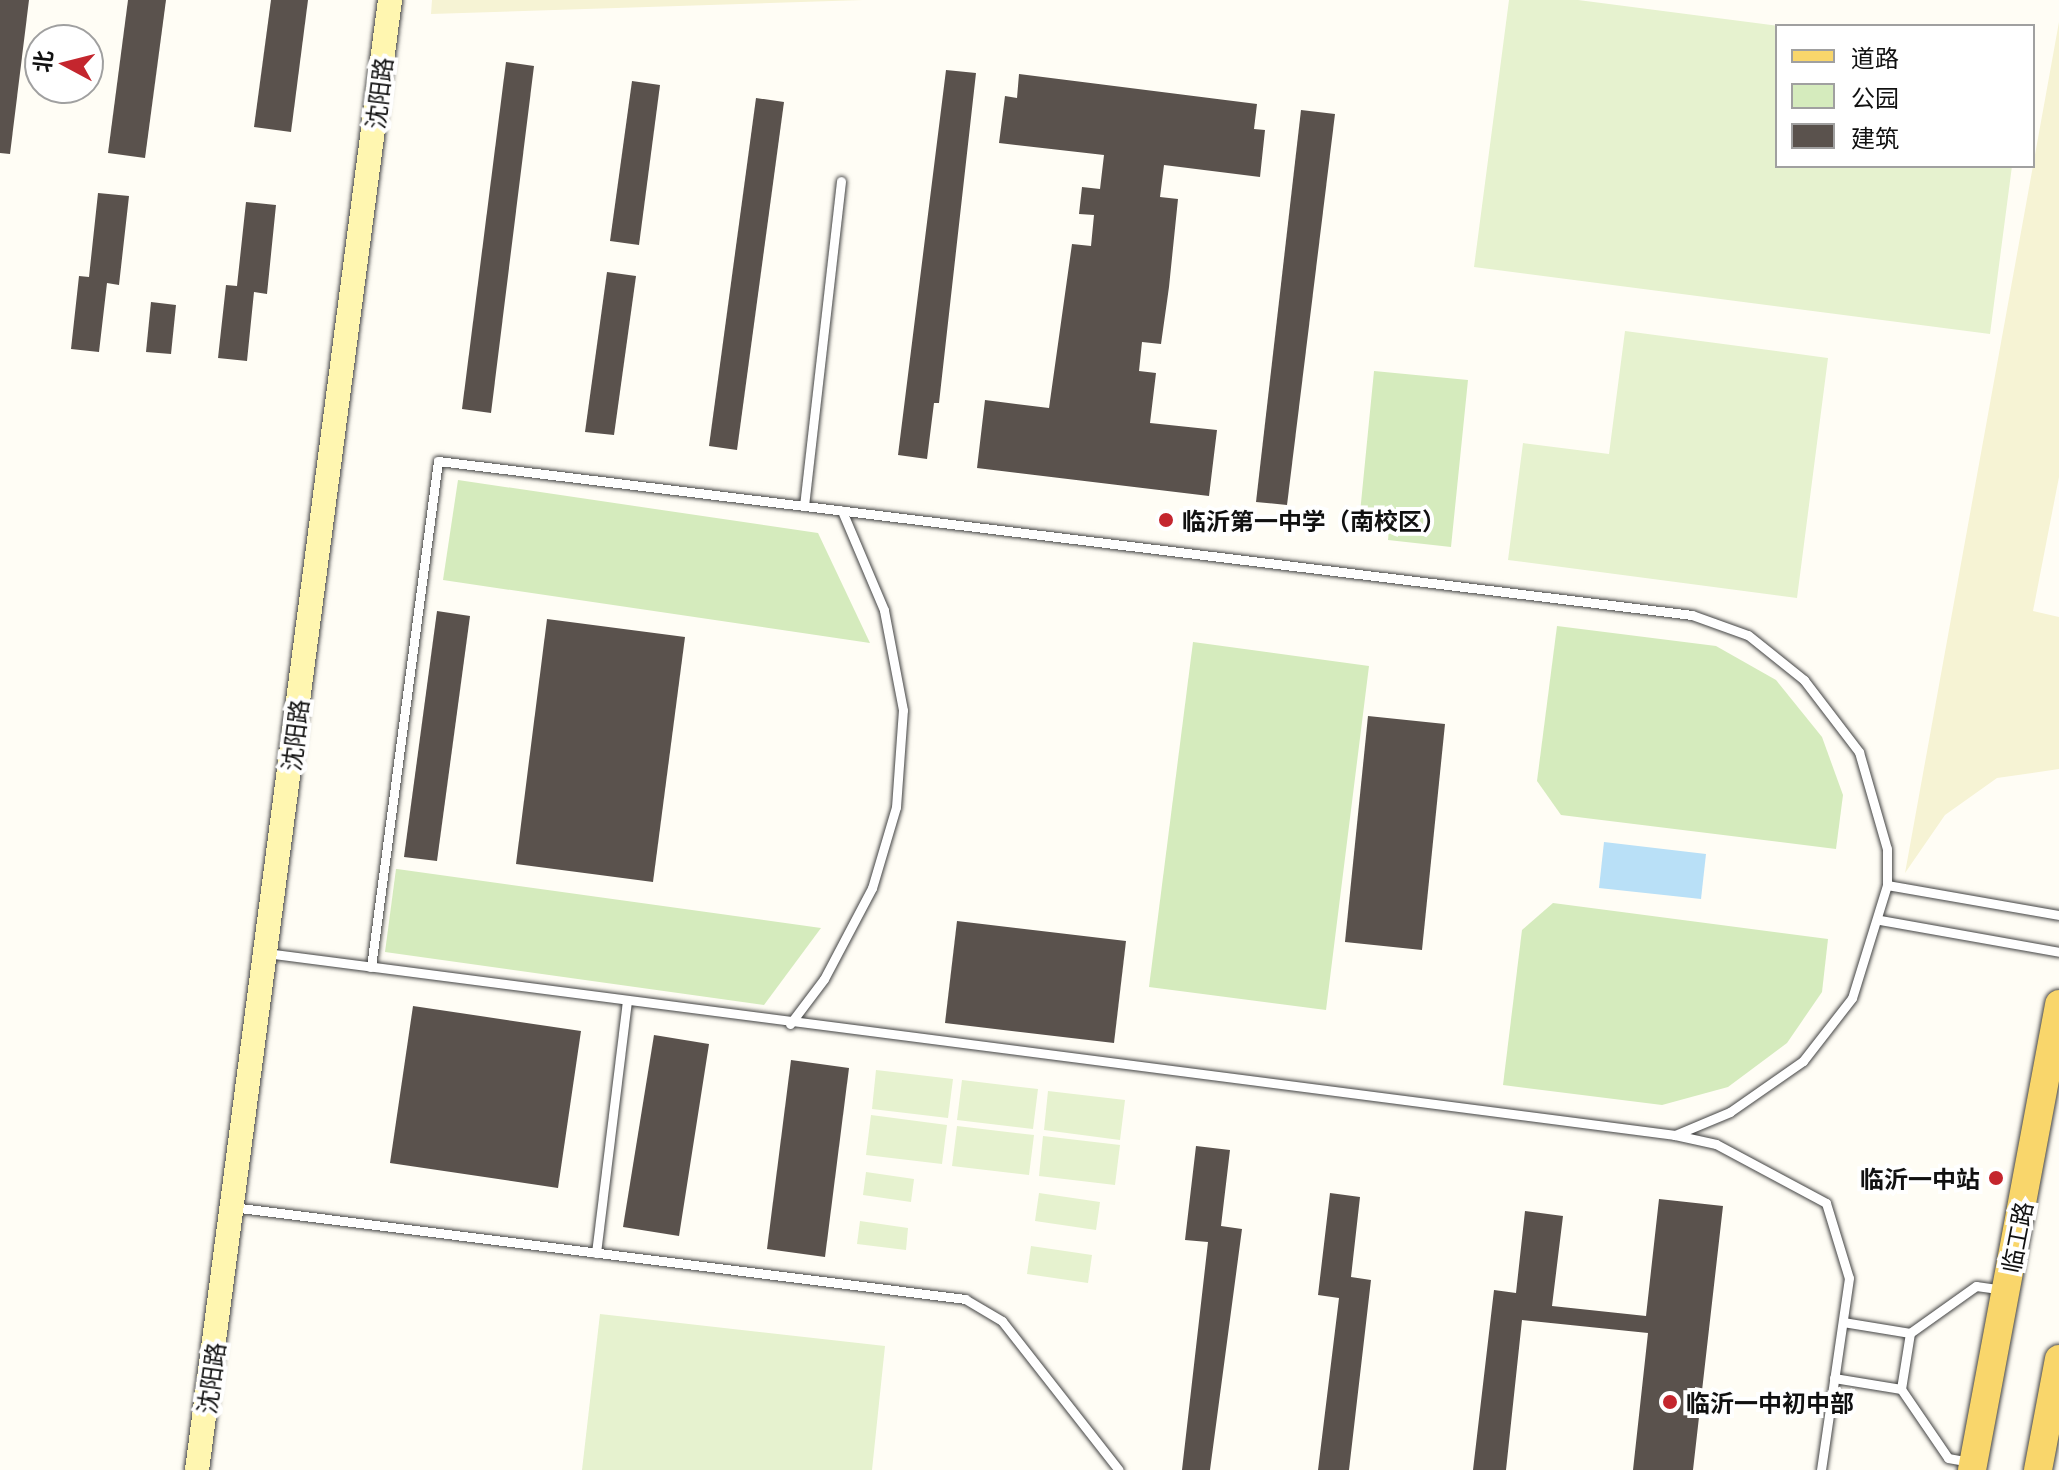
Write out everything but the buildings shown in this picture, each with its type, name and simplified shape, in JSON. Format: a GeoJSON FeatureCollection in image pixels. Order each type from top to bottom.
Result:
{"type":"FeatureCollection","features":[{"type":"Feature","properties":{"kind":"main road","name":"临工路"},"geometry":{"type":"LineString","coordinates":[[1973,1466],[2059,1004]]}},
{"type":"Feature","properties":{"kind":"main road"},"geometry":{"type":"LineString","coordinates":[[2038,1470],[2059,1359]]}},
{"type":"Feature","properties":{"kind":"street","name":"沈阳路"},"geometry":{"type":"LineString","coordinates":[[197,1470],[390,0]]}},
{"type":"Feature","properties":{"kind":"lane"},"geometry":{"type":"LineString","coordinates":[[804,506],[841,181]]}},
{"type":"Feature","properties":{"kind":"lane"},"geometry":{"type":"LineString","coordinates":[[371,967],[438,461],[1692,615],[1748,635],[1804,680],[1859,752],[1887,849],[1887,885],[1880,920],[1852,998],[1803,1061],[1730,1112],[1675,1135]]}},
{"type":"Feature","properties":{"kind":"lane"},"geometry":{"type":"LineString","coordinates":[[790,1024],[824,979],[872,888],[896,807],[903,710],[884,610],[842,511]]}},
{"type":"Feature","properties":{"kind":"lane"},"geometry":{"type":"LineString","coordinates":[[1887,885],[2059,915]]}},
{"type":"Feature","properties":{"kind":"lane"},"geometry":{"type":"LineString","coordinates":[[1880,920],[2059,952]]}},
{"type":"Feature","properties":{"kind":"lane"},"geometry":{"type":"LineString","coordinates":[[265,953],[790,1024],[1675,1135],[1716,1144],[1826,1203],[1849,1278],[1821,1470]]}},
{"type":"Feature","properties":{"kind":"lane"},"geometry":{"type":"LineString","coordinates":[[596,1253],[627,1002]]}},
{"type":"Feature","properties":{"kind":"lane"},"geometry":{"type":"LineString","coordinates":[[232,1207],[965,1299],[1002,1321],[1119,1470]]}},
{"type":"Feature","properties":{"kind":"lane"},"geometry":{"type":"LineString","coordinates":[[1843,1322],[1910,1333],[1976,1286],[2006,1290]]}},
{"type":"Feature","properties":{"kind":"lane"},"geometry":{"type":"LineString","coordinates":[[1910,1333],[1901,1389],[1948,1458],[1973,1466]]}},
{"type":"Feature","properties":{"kind":"lane"},"geometry":{"type":"LineString","coordinates":[[1834,1378],[1901,1389]]}},
{"type":"Feature","properties":{"kind":"shaded area"},"geometry":{"type":"Polygon","coordinates":[[[432,0],[863,0],[431,14],[432,0]]]}},
{"type":"Feature","properties":{"kind":"shaded area"},"geometry":{"type":"Polygon","coordinates":[[[2059,22],[2059,477],[2033,611],[2059,617],[2059,769],[1997,778],[1945,815],[1905,873],[2035,168],[2059,22]]]}},
{"type":"Feature","properties":{"kind":"green space"},"geometry":{"type":"Polygon","coordinates":[[[1509,0],[1578,0],[1775,25],[1775,168],[2012,168],[1990,334],[1474,267],[1509,0]]]}},
{"type":"Feature","properties":{"kind":"green space"},"geometry":{"type":"Polygon","coordinates":[[[1625,331],[1828,358],[1797,598],[1508,560],[1523,443],[1609,454],[1625,331]]]}},
{"type":"Feature","properties":{"kind":"green space"},"geometry":{"type":"Polygon","coordinates":[[[1374,371],[1468,380],[1451,547],[1388,540],[1390,516],[1360,513],[1374,371]]]}},
{"type":"Feature","properties":{"kind":"green space"},"geometry":{"type":"Polygon","coordinates":[[[458,480],[818,533],[870,643],[443,580],[458,480]]]}},
{"type":"Feature","properties":{"kind":"green space"},"geometry":{"type":"Polygon","coordinates":[[[1557,626],[1716,646],[1776,680],[1822,737],[1843,795],[1836,849],[1561,815],[1537,781],[1557,626]]]}},
{"type":"Feature","properties":{"kind":"green space"},"geometry":{"type":"Polygon","coordinates":[[[1193,642],[1369,666],[1326,1010],[1149,987],[1193,642]]]}},
{"type":"Feature","properties":{"kind":"green space"},"geometry":{"type":"Polygon","coordinates":[[[396,869],[821,928],[764,1005],[385,952],[396,869]]]}},
{"type":"Feature","properties":{"kind":"green space"},"geometry":{"type":"Polygon","coordinates":[[[1553,903],[1828,939],[1822,992],[1787,1043],[1728,1087],[1662,1105],[1503,1085],[1522,930],[1553,903]]]}},
{"type":"Feature","properties":{"kind":"green space"},"geometry":{"type":"Polygon","coordinates":[[[876,1070],[953,1079],[948,1118],[872,1109],[876,1070]]]}},
{"type":"Feature","properties":{"kind":"green space"},"geometry":{"type":"Polygon","coordinates":[[[962,1080],[1038,1089],[1033,1129],[957,1120],[962,1080]]]}},
{"type":"Feature","properties":{"kind":"green space"},"geometry":{"type":"Polygon","coordinates":[[[1048,1091],[1125,1100],[1120,1140],[1044,1130],[1048,1091]]]}},
{"type":"Feature","properties":{"kind":"green space"},"geometry":{"type":"Polygon","coordinates":[[[871,1115],[947,1125],[942,1164],[866,1155],[871,1115]]]}},
{"type":"Feature","properties":{"kind":"green space"},"geometry":{"type":"Polygon","coordinates":[[[957,1126],[1034,1135],[1029,1175],[952,1166],[957,1126]]]}},
{"type":"Feature","properties":{"kind":"green space"},"geometry":{"type":"Polygon","coordinates":[[[1043,1136],[1120,1145],[1115,1185],[1039,1176],[1043,1136]]]}},
{"type":"Feature","properties":{"kind":"green space"},"geometry":{"type":"Polygon","coordinates":[[[866,1172],[914,1179],[911,1202],[863,1195],[866,1172]]]}},
{"type":"Feature","properties":{"kind":"green space"},"geometry":{"type":"Polygon","coordinates":[[[1039,1193],[1100,1202],[1096,1230],[1035,1221],[1039,1193]]]}},
{"type":"Feature","properties":{"kind":"green space"},"geometry":{"type":"Polygon","coordinates":[[[860,1221],[908,1228],[906,1250],[857,1244],[860,1221]]]}},
{"type":"Feature","properties":{"kind":"green space"},"geometry":{"type":"Polygon","coordinates":[[[1031,1246],[1092,1255],[1088,1283],[1027,1274],[1031,1246]]]}},
{"type":"Feature","properties":{"kind":"green space"},"geometry":{"type":"Polygon","coordinates":[[[600,1314],[885,1346],[872,1470],[582,1470],[600,1314]]]}},
{"type":"Feature","properties":{"kind":"water"},"geometry":{"type":"Polygon","coordinates":[[[1604,842],[1706,854],[1701,899],[1599,888],[1604,842]]]}},
{"type":"Feature","properties":{"kind":"place","name":"临沂第一中学（南校区）"},"geometry":{"type":"Point","coordinates":[1166,520]}},
{"type":"Feature","properties":{"kind":"place","name":"临沂一中站"},"geometry":{"type":"Point","coordinates":[1996,1178]}},
{"type":"Feature","properties":{"kind":"place","name":"临沂一中初中部"},"geometry":{"type":"Point","coordinates":[1670,1402]}}]}
